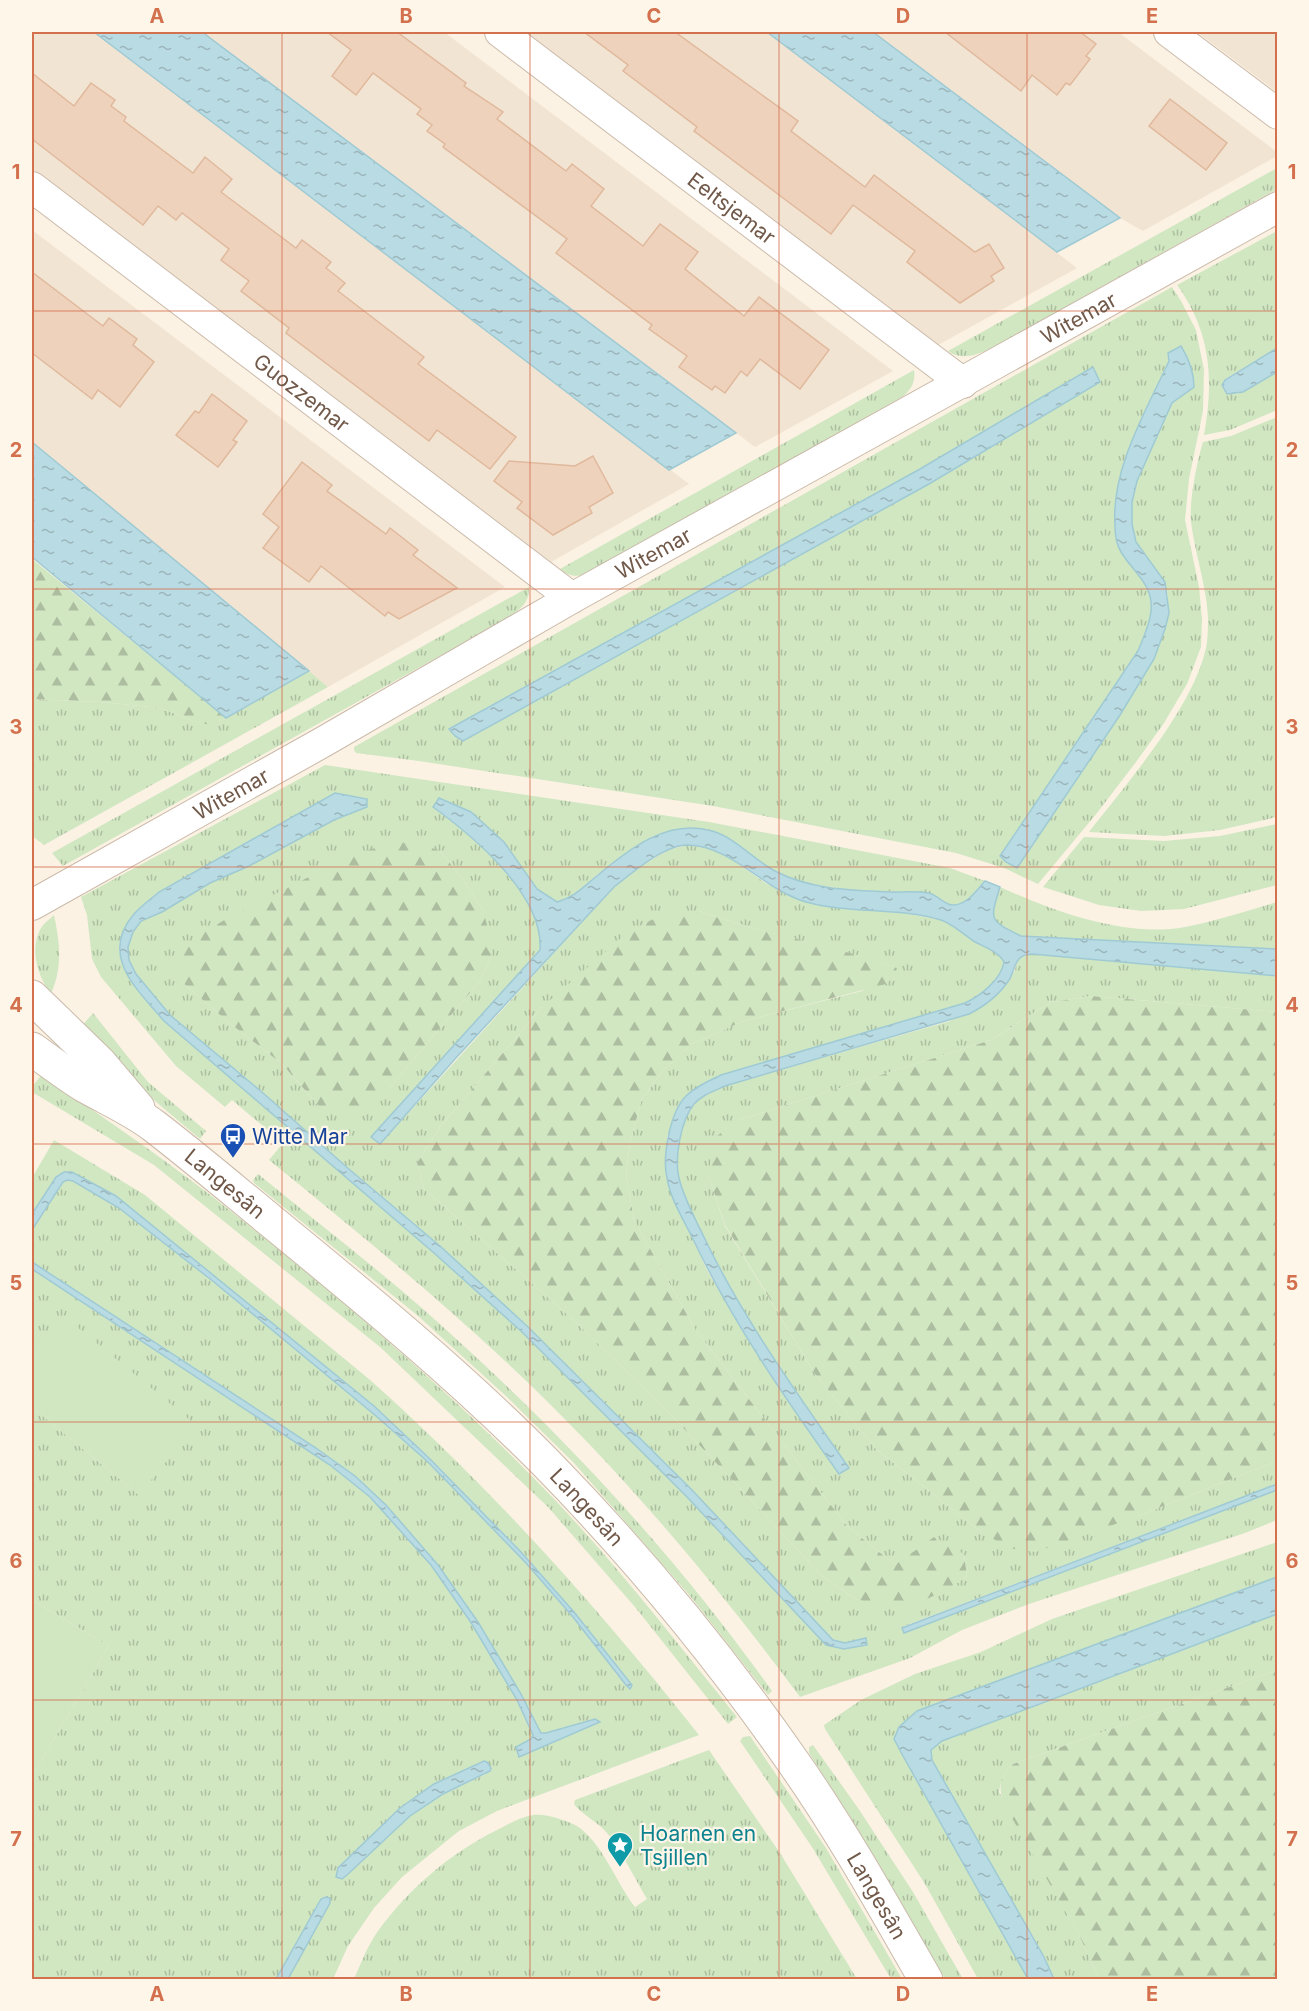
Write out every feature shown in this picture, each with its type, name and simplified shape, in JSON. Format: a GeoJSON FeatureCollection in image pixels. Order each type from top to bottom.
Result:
{"type":"FeatureCollection","features":[{"type":"Feature","properties":{"kind":"street","name":"Eeltsjemar"},"geometry":{"type":"LineString","coordinates":[[500,32],[963,383]]}},
{"type":"Feature","properties":{"kind":"street"},"geometry":{"type":"LineString","coordinates":[[1169,32],[1278,114]]}},
{"type":"Feature","properties":{"kind":"street","name":"Guozzemar"},"geometry":{"type":"LineString","coordinates":[[32,187],[572,598]]}},
{"type":"Feature","properties":{"kind":"street","name":"Witemar"},"geometry":{"type":"LineString","coordinates":[[32,905],[334,736],[572,598],[1278,207]]}},
{"type":"Feature","properties":{"kind":"street","name":"Langesân"},"geometry":{"type":"LineString","coordinates":[[32,997],[99,1062],[150,1123]]}},
{"type":"Feature","properties":{"kind":"street","name":"Langesân"},"geometry":{"type":"LineString","coordinates":[[32,1049],[81,1084],[150,1123],[378,1308],[546,1463],[605,1527],[728,1673],[795,1765],[843,1837],[926,1980]]}},
{"type":"Feature","properties":{"kind":"shaded area"},"geometry":{"type":"Polygon","coordinates":[[[32,32],[94,32],[689,484],[551,562],[32,169],[32,32]]]}},
{"type":"Feature","properties":{"kind":"shaded area"},"geometry":{"type":"Polygon","coordinates":[[[202,32],[444,32],[893,371],[755,447],[202,32]]]}},
{"type":"Feature","properties":{"kind":"shaded area"},"geometry":{"type":"Polygon","coordinates":[[[523,32],[767,32],[1077,268],[938,345],[523,32]]]}},
{"type":"Feature","properties":{"kind":"shaded area"},"geometry":{"type":"Polygon","coordinates":[[[873,32],[1118,32],[1277,152],[1277,156],[1143,231],[1120,218],[873,32]]]}},
{"type":"Feature","properties":{"kind":"shaded area"},"geometry":{"type":"Polygon","coordinates":[[[1197,32],[1277,32],[1277,92],[1197,32]]]}},
{"type":"Feature","properties":{"kind":"shaded area"},"geometry":{"type":"Polygon","coordinates":[[[32,230],[505,587],[328,687],[32,442],[32,230]]]}},
{"type":"Feature","properties":{"kind":"green space"},"geometry":{"type":"Polygon","coordinates":[[[1277,168],[1277,189],[999,344],[967,356],[948,351],[1277,168]]]}},
{"type":"Feature","properties":{"kind":"green space"},"geometry":{"type":"Polygon","coordinates":[[[1277,231],[1277,348],[1225,379],[1222,385],[1237,394],[1277,372],[1277,410],[1230,430],[1204,435],[1209,395],[1207,357],[1197,320],[1177,285],[1277,231]]]}},
{"type":"Feature","properties":{"kind":"green space"},"geometry":{"type":"Polygon","coordinates":[[[1172,287],[1196,330],[1204,370],[1203,411],[1189,479],[1185,520],[1199,587],[1202,619],[1201,647],[1187,684],[1164,723],[1097,813],[1038,884],[1004,868],[956,853],[713,806],[356,753],[354,747],[1172,287]],[[1181,346],[1169,361],[1115,499],[1116,539],[1142,578],[1151,600],[1149,624],[1138,651],[1006,862],[1016,867],[1120,715],[1154,659],[1168,598],[1165,582],[1136,542],[1132,524],[1132,502],[1137,481],[1172,403],[1194,387],[1191,365],[1181,346]],[[1093,368],[920,469],[450,729],[463,741],[929,484],[1099,382],[1093,368]]]}},
{"type":"Feature","properties":{"kind":"green space"},"geometry":{"type":"Polygon","coordinates":[[[914,370],[912,385],[902,397],[592,572],[576,576],[560,569],[914,370]]]}},
{"type":"Feature","properties":{"kind":"green space"},"geometry":{"type":"Polygon","coordinates":[[[1277,417],[1277,817],[1220,830],[1164,836],[1089,832],[1173,720],[1199,671],[1206,648],[1207,605],[1191,522],[1194,482],[1203,442],[1231,436],[1277,417]]]}},
{"type":"Feature","properties":{"kind":"green space"},"geometry":{"type":"Polygon","coordinates":[[[32,559],[226,718],[214,726],[193,721],[161,708],[32,699],[32,559]]]}},
{"type":"Feature","properties":{"kind":"green space"},"geometry":{"type":"Polygon","coordinates":[[[529,587],[526,602],[508,618],[63,866],[52,853],[529,587]]]}},
{"type":"Feature","properties":{"kind":"green space"},"geometry":{"type":"Polygon","coordinates":[[[309,671],[328,687],[44,845],[32,836],[32,699],[161,708],[193,721],[214,725],[309,671]]]}},
{"type":"Feature","properties":{"kind":"green space"},"geometry":{"type":"Polygon","coordinates":[[[325,765],[709,822],[950,868],[985,881],[973,895],[962,903],[952,905],[929,893],[853,890],[806,884],[775,872],[734,842],[712,831],[688,828],[598,874],[570,898],[557,902],[537,889],[504,842],[433,807],[485,850],[518,888],[531,909],[538,929],[540,950],[372,1136],[380,1144],[614,887],[640,867],[668,850],[687,845],[706,848],[724,854],[767,884],[852,909],[902,913],[943,920],[1001,956],[1004,962],[999,975],[983,992],[965,1003],[721,1075],[685,1097],[667,1137],[678,1208],[707,1270],[745,1335],[839,1474],[848,1467],[790,1383],[735,1297],[693,1216],[679,1178],[677,1160],[682,1129],[694,1104],[704,1096],[725,1086],[950,1021],[1015,971],[1020,959],[1032,954],[1277,976],[1277,1012],[1092,996],[1051,1002],[991,1040],[736,1121],[709,1177],[725,1226],[815,1374],[876,1449],[976,1528],[1008,1547],[1141,1515],[1277,1461],[1277,1484],[902,1627],[904,1633],[1277,1490],[1277,1520],[1245,1533],[1029,1604],[962,1630],[910,1658],[800,1697],[732,1608],[660,1522],[545,1399],[418,1283],[269,1160],[283,1143],[232,1100],[225,1107],[176,1066],[101,977],[92,959],[87,915],[81,897],[325,765]],[[335,793],[159,892],[119,946],[129,978],[165,1021],[522,1332],[686,1496],[826,1645],[844,1649],[866,1638],[845,1643],[833,1640],[692,1490],[527,1326],[440,1246],[170,1015],[136,974],[129,960],[128,946],[133,932],[141,921],[334,820],[366,807],[335,793]],[[440,851],[182,982],[282,1064],[319,1106],[390,1087],[480,981],[491,957],[483,910],[462,878],[440,851]],[[699,911],[541,1008],[440,1127],[417,1163],[424,1189],[576,1322],[673,1417],[822,1576],[857,1600],[953,1586],[967,1576],[964,1554],[895,1565],[847,1526],[695,1329],[634,1220],[626,1174],[630,1142],[642,1099],[662,1072],[690,1045],[741,1022],[862,991],[897,968],[699,911]]]}},
{"type":"Feature","properties":{"kind":"green space"},"geometry":{"type":"Polygon","coordinates":[[[1277,824],[1277,885],[1184,909],[1141,911],[1099,905],[1043,887],[1084,837],[1164,841],[1220,836],[1277,824]]]}},
{"type":"Feature","properties":{"kind":"green space"},"geometry":{"type":"Polygon","coordinates":[[[395,842],[422,844],[440,851],[462,878],[483,910],[491,940],[491,957],[480,981],[390,1087],[364,1108],[345,1111],[319,1106],[282,1064],[182,982],[179,971],[182,955],[193,939],[226,919],[352,855],[395,842]]]}},
{"type":"Feature","properties":{"kind":"green space"},"geometry":{"type":"Polygon","coordinates":[[[1000,887],[1066,913],[1114,926],[1138,929],[1185,927],[1277,902],[1277,949],[1021,936],[1002,926],[994,918],[994,906],[1000,887]]]}},
{"type":"Feature","properties":{"kind":"green space"},"geometry":{"type":"Polygon","coordinates":[[[699,911],[897,968],[894,977],[886,984],[741,1022],[690,1045],[662,1072],[642,1099],[630,1142],[626,1174],[634,1220],[695,1329],[847,1526],[895,1565],[934,1537],[964,1554],[967,1576],[929,1598],[897,1606],[857,1600],[822,1576],[673,1417],[576,1322],[424,1189],[417,1163],[440,1127],[541,1008],[628,932],[667,912],[699,911]]]}},
{"type":"Feature","properties":{"kind":"green space"},"geometry":{"type":"Polygon","coordinates":[[[54,915],[58,936],[59,964],[51,994],[42,979],[35,954],[37,936],[45,923],[54,915]]]}},
{"type":"Feature","properties":{"kind":"green space"},"geometry":{"type":"Polygon","coordinates":[[[1092,996],[1277,1012],[1277,1461],[1141,1515],[1036,1552],[1008,1548],[976,1528],[876,1449],[815,1374],[725,1225],[709,1177],[711,1151],[717,1136],[736,1121],[991,1040],[1051,1002],[1092,996]]]}},
{"type":"Feature","properties":{"kind":"green space"},"geometry":{"type":"Polygon","coordinates":[[[93,1013],[148,1082],[206,1131],[200,1139],[142,1090],[80,1028],[93,1013]]]}},
{"type":"Feature","properties":{"kind":"green space"},"geometry":{"type":"Polygon","coordinates":[[[42,1074],[209,1194],[344,1303],[474,1419],[556,1501],[603,1553],[737,1717],[728,1724],[635,1607],[548,1507],[380,1347],[154,1165],[32,1092],[32,1087],[42,1074]]]}},
{"type":"Feature","properties":{"kind":"green space"},"geometry":{"type":"Polygon","coordinates":[[[54,1140],[145,1195],[369,1379],[458,1462],[542,1550],[622,1640],[699,1735],[497,1811],[459,1831],[402,1877],[374,1908],[348,1946],[333,1979],[288,1979],[330,1903],[321,1899],[276,1979],[32,1979],[32,1776],[109,1646],[32,1600],[32,1407],[139,1495],[65,1318],[32,1358],[32,1269],[330,1465],[370,1497],[431,1565],[470,1621],[517,1700],[533,1736],[516,1747],[587,1721],[541,1733],[521,1694],[478,1622],[438,1565],[386,1505],[355,1476],[316,1448],[32,1262],[32,1230],[63,1182],[67,1180],[73,1181],[119,1208],[214,1282],[428,1462],[526,1563],[573,1617],[630,1689],[632,1685],[574,1612],[521,1552],[430,1459],[374,1406],[116,1196],[72,1172],[56,1177],[32,1214],[32,1178],[54,1140]],[[483,1761],[434,1784],[400,1808],[338,1868],[336,1877],[342,1879],[347,1875],[410,1816],[443,1794],[486,1774],[487,1762],[483,1761]]]}},
{"type":"Feature","properties":{"kind":"green space"},"geometry":{"type":"Polygon","coordinates":[[[258,1174],[423,1309],[471,1352],[564,1443],[652,1538],[693,1588],[772,1691],[768,1695],[691,1597],[574,1463],[507,1397],[417,1315],[254,1183],[253,1180],[258,1174]]]}},
{"type":"Feature","properties":{"kind":"green space"},"geometry":{"type":"Polygon","coordinates":[[[65,1317],[196,1425],[139,1495],[32,1407],[32,1358],[65,1317]]]}},
{"type":"Feature","properties":{"kind":"green space"},"geometry":{"type":"Polygon","coordinates":[[[1277,1542],[1277,1577],[917,1711],[899,1727],[1028,1979],[978,1979],[925,1884],[824,1725],[861,1700],[915,1674],[981,1652],[1052,1619],[1277,1542]]]}},
{"type":"Feature","properties":{"kind":"green space"},"geometry":{"type":"Polygon","coordinates":[[[32,1600],[109,1646],[32,1776],[32,1600]]]}},
{"type":"Feature","properties":{"kind":"green space"},"geometry":{"type":"Polygon","coordinates":[[[1277,1614],[1277,1670],[1013,1764],[1005,1774],[999,1792],[1080,1937],[1099,1979],[1054,1979],[1044,1957],[932,1760],[931,1750],[942,1741],[1277,1614]]]}},
{"type":"Feature","properties":{"kind":"green space"},"geometry":{"type":"Polygon","coordinates":[[[1277,1670],[1277,1979],[1099,1979],[1080,1937],[1004,1804],[1001,1793],[1002,1778],[1013,1764],[1277,1670]]]}},
{"type":"Feature","properties":{"kind":"green space"},"geometry":{"type":"Polygon","coordinates":[[[750,1736],[826,1848],[902,1979],[891,1979],[812,1847],[740,1741],[743,1737],[750,1736]]]}},
{"type":"Feature","properties":{"kind":"green space"},"geometry":{"type":"Polygon","coordinates":[[[813,1745],[913,1892],[963,1979],[945,1979],[857,1828],[809,1753],[809,1747],[813,1745]]]}},
{"type":"Feature","properties":{"kind":"green space"},"geometry":{"type":"Polygon","coordinates":[[[709,1750],[780,1853],[857,1979],[354,1979],[378,1931],[417,1887],[446,1862],[478,1840],[528,1816],[543,1815],[567,1821],[586,1833],[602,1853],[635,1907],[647,1899],[623,1856],[603,1829],[577,1808],[574,1804],[575,1800],[709,1750]]]}},
{"type":"Feature","properties":{"kind":"water"},"geometry":{"type":"Polygon","coordinates":[[[94,32],[202,32],[736,433],[669,470],[94,32]]]}},
{"type":"Feature","properties":{"kind":"water"},"geometry":{"type":"Polygon","coordinates":[[[767,32],[873,32],[1120,218],[1057,252],[767,32]]]}},
{"type":"Feature","properties":{"kind":"water"},"geometry":{"type":"Polygon","coordinates":[[[1181,346],[1190,365],[1194,387],[1172,403],[1137,481],[1132,502],[1132,524],[1136,542],[1165,582],[1169,613],[1165,629],[1154,659],[1120,715],[1017,868],[1000,856],[1138,651],[1148,626],[1151,611],[1149,594],[1142,579],[1118,546],[1115,532],[1115,504],[1124,462],[1169,361],[1168,353],[1181,346]]]}},
{"type":"Feature","properties":{"kind":"water"},"geometry":{"type":"Polygon","coordinates":[[[1277,348],[1277,372],[1243,392],[1227,394],[1222,385],[1225,380],[1277,348]]]}},
{"type":"Feature","properties":{"kind":"water"},"geometry":{"type":"Polygon","coordinates":[[[1093,367],[1100,382],[929,484],[463,741],[449,729],[920,469],[1093,367]]]}},
{"type":"Feature","properties":{"kind":"water"},"geometry":{"type":"Polygon","coordinates":[[[32,442],[309,671],[226,718],[32,557],[32,442]]]}},
{"type":"Feature","properties":{"kind":"water"},"geometry":{"type":"Polygon","coordinates":[[[335,793],[367,799],[367,807],[334,820],[141,921],[133,932],[128,947],[129,960],[136,974],[170,1015],[440,1246],[527,1326],[692,1490],[833,1640],[845,1643],[866,1638],[867,1645],[844,1649],[826,1645],[686,1496],[522,1332],[434,1253],[164,1021],[134,985],[121,958],[120,944],[124,929],[140,908],[159,892],[335,793]]]}},
{"type":"Feature","properties":{"kind":"water"},"geometry":{"type":"Polygon","coordinates":[[[439,798],[471,812],[504,842],[537,889],[557,902],[574,894],[623,855],[650,838],[665,832],[696,828],[721,834],[777,872],[818,886],[862,891],[925,892],[953,905],[967,900],[985,881],[1000,887],[994,906],[994,918],[1002,926],[1021,936],[1277,949],[1277,976],[1025,955],[1018,960],[1011,977],[1001,991],[986,1004],[969,1014],[725,1086],[704,1096],[694,1104],[682,1129],[677,1160],[679,1178],[693,1216],[753,1326],[849,1468],[839,1474],[779,1388],[742,1329],[677,1208],[666,1169],[667,1147],[672,1123],[680,1103],[686,1096],[721,1075],[965,1003],[989,987],[999,975],[1004,962],[1002,958],[941,920],[907,913],[839,908],[806,902],[776,888],[734,860],[719,853],[704,847],[679,846],[649,860],[614,887],[380,1144],[371,1137],[540,950],[538,929],[531,909],[518,888],[485,850],[433,807],[439,798]]]}},
{"type":"Feature","properties":{"kind":"water"},"geometry":{"type":"Polygon","coordinates":[[[64,1172],[72,1172],[116,1196],[374,1406],[430,1459],[521,1552],[574,1612],[632,1685],[630,1689],[573,1617],[526,1563],[428,1462],[214,1282],[119,1208],[73,1181],[67,1180],[63,1182],[32,1230],[32,1214],[56,1177],[64,1172]]]}},
{"type":"Feature","properties":{"kind":"water"},"geometry":{"type":"Polygon","coordinates":[[[32,1262],[316,1448],[355,1476],[386,1505],[438,1565],[478,1622],[521,1694],[541,1733],[595,1719],[600,1722],[519,1757],[516,1747],[531,1739],[533,1735],[517,1700],[470,1621],[431,1565],[370,1497],[330,1465],[32,1269],[32,1262]]]}},
{"type":"Feature","properties":{"kind":"water"},"geometry":{"type":"Polygon","coordinates":[[[1277,1484],[1277,1490],[904,1633],[902,1628],[1277,1484]]]}},
{"type":"Feature","properties":{"kind":"water"},"geometry":{"type":"Polygon","coordinates":[[[1277,1577],[1277,1614],[942,1741],[931,1750],[932,1760],[1044,1957],[1054,1979],[1028,1979],[894,1739],[899,1727],[917,1711],[1277,1577]]]}},
{"type":"Feature","properties":{"kind":"water"},"geometry":{"type":"Polygon","coordinates":[[[484,1761],[491,1768],[490,1771],[443,1794],[410,1816],[347,1875],[342,1879],[336,1877],[338,1868],[400,1808],[434,1784],[484,1761]]]}},
{"type":"Feature","properties":{"kind":"water"},"geometry":{"type":"Polygon","coordinates":[[[330,1898],[330,1903],[288,1979],[276,1979],[321,1899],[330,1898]]]}},
{"type":"Feature","properties":{"kind":"building"},"geometry":{"type":"Polygon","coordinates":[[[327,32],[397,32],[466,83],[464,86],[503,112],[497,119],[566,171],[572,164],[604,189],[591,206],[643,246],[660,224],[698,252],[685,269],[744,316],[759,297],[829,350],[800,389],[760,359],[747,376],[741,371],[725,393],[715,386],[712,390],[679,367],[687,356],[649,329],[652,325],[556,253],[567,239],[443,147],[445,144],[427,131],[432,125],[417,114],[421,109],[373,73],[356,95],[332,76],[351,50],[327,32]]]}},
{"type":"Feature","properties":{"kind":"building"},"geometry":{"type":"Polygon","coordinates":[[[584,32],[675,32],[798,121],[791,131],[865,187],[874,175],[975,252],[989,244],[1004,268],[991,276],[994,281],[960,303],[907,262],[915,251],[853,205],[831,234],[694,131],[697,127],[623,71],[628,65],[584,32]]]}},
{"type":"Feature","properties":{"kind":"building"},"geometry":{"type":"Polygon","coordinates":[[[945,32],[1080,32],[1096,44],[1086,56],[1090,59],[1070,85],[1066,83],[1057,95],[1032,75],[1021,91],[945,32]]]}},
{"type":"Feature","properties":{"kind":"building"},"geometry":{"type":"Polygon","coordinates":[[[32,73],[74,106],[91,83],[115,100],[111,106],[126,117],[124,121],[193,173],[205,157],[232,179],[221,192],[296,248],[302,240],[331,262],[326,268],[345,283],[338,291],[424,357],[418,364],[516,437],[490,469],[437,430],[429,441],[286,333],[289,328],[241,291],[249,281],[221,260],[229,249],[182,213],[176,220],[158,206],[143,225],[32,139],[32,73]]]}},
{"type":"Feature","properties":{"kind":"building"},"geometry":{"type":"Polygon","coordinates":[[[1170,99],[1227,143],[1206,170],[1149,126],[1170,99]]]}},
{"type":"Feature","properties":{"kind":"building"},"geometry":{"type":"Polygon","coordinates":[[[32,272],[103,326],[109,318],[137,339],[133,345],[154,362],[120,407],[98,390],[92,399],[32,353],[32,272]]]}},
{"type":"Feature","properties":{"kind":"building"},"geometry":{"type":"Polygon","coordinates":[[[212,394],[247,421],[233,440],[237,442],[218,467],[176,435],[195,411],[199,413],[212,394]]]}},
{"type":"Feature","properties":{"kind":"building"},"geometry":{"type":"Polygon","coordinates":[[[593,456],[613,493],[589,507],[592,513],[553,535],[517,508],[522,502],[494,481],[509,461],[575,466],[593,456]]]}},
{"type":"Feature","properties":{"kind":"building"},"geometry":{"type":"Polygon","coordinates":[[[302,462],[332,485],[327,491],[386,534],[390,528],[418,550],[413,555],[457,588],[399,619],[388,612],[385,616],[321,566],[309,582],[263,548],[279,527],[263,514],[302,462]]]}},
{"type":"Feature","properties":{"kind":"place","name":"Witte Mar"},"geometry":{"type":"Point","coordinates":[233,1159]}},
{"type":"Feature","properties":{"kind":"place","name":"Hoarnen en Tsjillen"},"geometry":{"type":"Point","coordinates":[620,1868]}}]}
